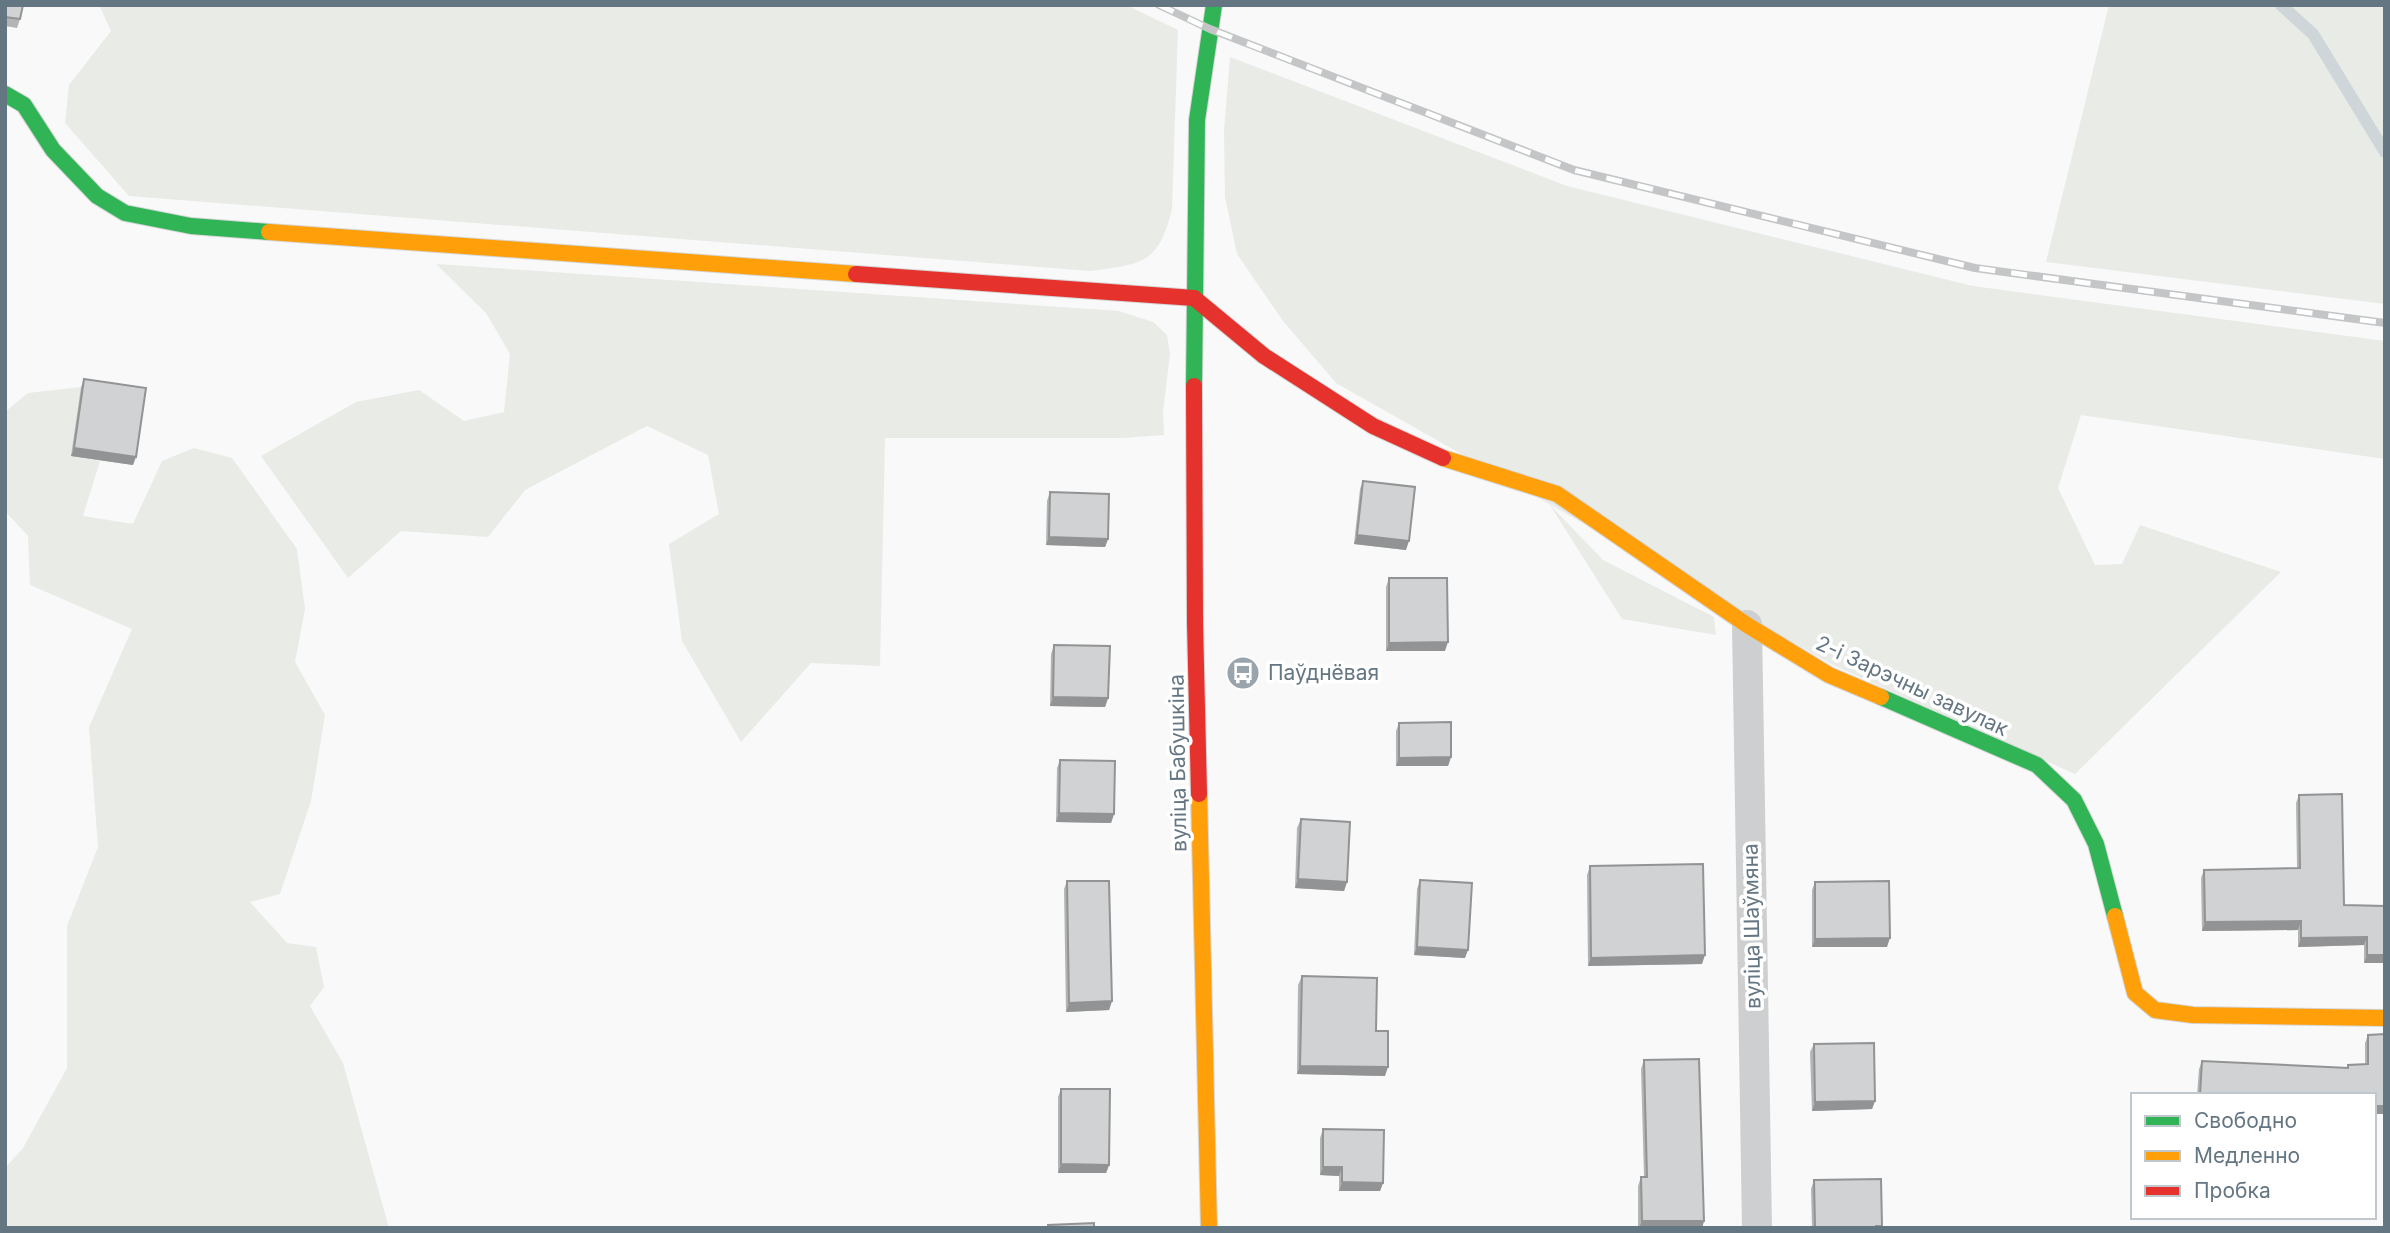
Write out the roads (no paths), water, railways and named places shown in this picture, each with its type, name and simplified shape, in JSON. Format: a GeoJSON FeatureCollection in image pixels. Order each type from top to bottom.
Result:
{"type":"FeatureCollection","features":[{"type":"Feature","properties":{"kind":"street","name":"вуліца Бабушкіна"},"geometry":{"type":"LineString","coordinates":[[1209,1228],[1195,623],[1194,298],[1198,120],[1214,5]]}},
{"type":"Feature","properties":{"kind":"street"},"geometry":{"type":"LineString","coordinates":[[5,94],[24,105],[53,150],[97,196],[125,213],[191,226],[1194,298]]}},
{"type":"Feature","properties":{"kind":"street","name":"2-і Зарэчны завулак"},"geometry":{"type":"LineString","coordinates":[[1194,298],[1264,356],[1373,426],[1447,460],[1557,494],[1747,625],[1829,675],[2037,765],[2074,800],[2096,844],[2135,993],[2155,1010],[2193,1015],[2385,1018]]}},
{"type":"Feature","properties":{"kind":"street","name":"вуліца Шаўмяна"},"geometry":{"type":"LineString","coordinates":[[1747,625],[1757,1228]]}},
{"type":"Feature","properties":{"kind":"waterway"},"geometry":{"type":"LineString","coordinates":[[2281,5],[2313,34],[2385,152]]}},
{"type":"Feature","properties":{"kind":"railway"},"geometry":{"type":"LineString","coordinates":[[1159,5],[1210,29],[1574,170],[1975,268],[2385,323]]}},
{"type":"Feature","properties":{"kind":"place","name":"Паўднёвая"},"geometry":{"type":"Point","coordinates":[1243,673]}}]}
